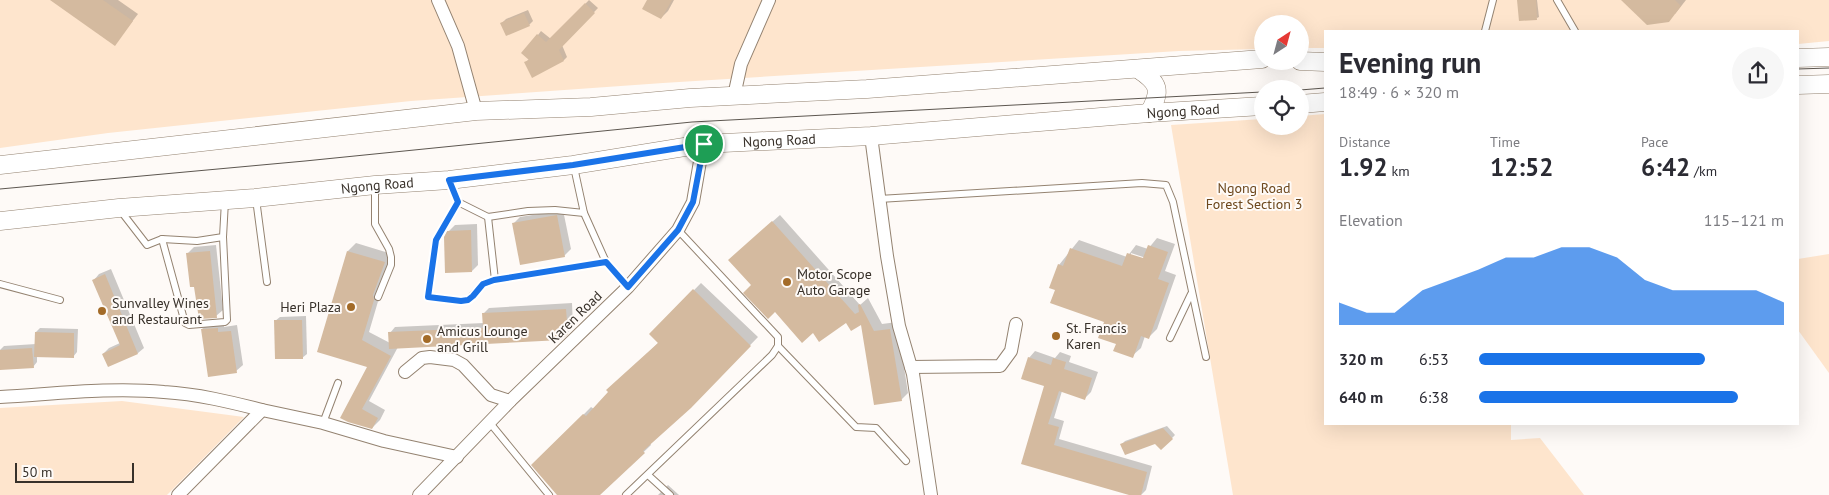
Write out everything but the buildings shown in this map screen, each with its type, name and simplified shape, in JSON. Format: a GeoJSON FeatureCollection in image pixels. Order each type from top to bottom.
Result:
{"type":"FeatureCollection","features":[{"type":"Feature","properties":{"kind":"main road"},"geometry":{"type":"LineString","coordinates":[[1799,58],[1829,57]]}},
{"type":"Feature","properties":{"kind":"main road"},"geometry":{"type":"LineString","coordinates":[[0,165],[476,111],[590,107],[690,98],[867,89],[1254,61]]}},
{"type":"Feature","properties":{"kind":"main road"},"geometry":{"type":"LineString","coordinates":[[1309,61],[1324,62]]}},
{"type":"Feature","properties":{"kind":"main road"},"geometry":{"type":"LineString","coordinates":[[1138,69],[1152,78],[1156,88],[1156,100],[1149,113]]}},
{"type":"Feature","properties":{"kind":"main road"},"geometry":{"type":"LineString","coordinates":[[1799,85],[1829,84]]}},
{"type":"Feature","properties":{"kind":"main road"},"geometry":{"type":"LineString","coordinates":[[1309,103],[1324,102]]}},
{"type":"Feature","properties":{"kind":"main road","name":"Ngong Road"},"geometry":{"type":"LineString","coordinates":[[0,221],[118,208],[255,198],[376,185],[449,180],[573,165],[704,144],[871,136],[1149,113],[1254,106]]}},
{"type":"Feature","properties":{"kind":"street"},"geometry":{"type":"LineString","coordinates":[[438,0],[458,46],[476,111]]}},
{"type":"Feature","properties":{"kind":"street"},"geometry":{"type":"LineString","coordinates":[[734,96],[741,64],[769,0]]}},
{"type":"Feature","properties":{"kind":"street"},"geometry":{"type":"LineString","coordinates":[[871,136],[899,326],[911,366],[931,495]]}},
{"type":"Feature","properties":{"kind":"street","name":"Karen Road"},"geometry":{"type":"LineString","coordinates":[[419,495],[510,401],[628,287],[678,230],[693,202],[704,144]]}},
{"type":"Feature","properties":{"kind":"street"},"geometry":{"type":"LineString","coordinates":[[911,366],[1000,366],[1011,351],[1016,324]]}},
{"type":"Feature","properties":{"kind":"street"},"geometry":{"type":"LineString","coordinates":[[405,372],[422,358],[454,360],[463,365],[490,395],[510,401]]}},
{"type":"Feature","properties":{"kind":"street"},"geometry":{"type":"LineString","coordinates":[[0,397],[112,390],[206,396],[323,423],[384,441],[457,457]]}},
{"type":"Feature","properties":{"kind":"street"},"geometry":{"type":"LineString","coordinates":[[178,495],[262,410]]}},
{"type":"Feature","properties":{"kind":"lane"},"geometry":{"type":"LineString","coordinates":[[1485,30],[1493,0]]}},
{"type":"Feature","properties":{"kind":"lane"},"geometry":{"type":"LineString","coordinates":[[1557,0],[1574,30]]}},
{"type":"Feature","properties":{"kind":"lane"},"geometry":{"type":"LineString","coordinates":[[573,165],[584,213],[606,262],[628,287]]}},
{"type":"Feature","properties":{"kind":"lane"},"geometry":{"type":"LineString","coordinates":[[449,180],[458,202],[488,218],[528,211],[584,213]]}},
{"type":"Feature","properties":{"kind":"lane"},"geometry":{"type":"LineString","coordinates":[[879,199],[1142,183],[1166,185],[1173,202],[1206,358]]}},
{"type":"Feature","properties":{"kind":"lane"},"geometry":{"type":"LineString","coordinates":[[376,185],[375,224],[391,257],[390,265],[378,297]]}},
{"type":"Feature","properties":{"kind":"lane"},"geometry":{"type":"LineString","coordinates":[[255,198],[268,282]]}},
{"type":"Feature","properties":{"kind":"lane"},"geometry":{"type":"LineString","coordinates":[[162,239],[185,323],[189,326],[225,322],[227,320],[223,237],[225,200]]}},
{"type":"Feature","properties":{"kind":"lane"},"geometry":{"type":"LineString","coordinates":[[458,202],[436,240],[428,297],[461,301],[468,300],[483,284],[494,280],[606,262]]}},
{"type":"Feature","properties":{"kind":"lane"},"geometry":{"type":"LineString","coordinates":[[118,208],[147,245],[162,239],[197,242],[223,237]]}},
{"type":"Feature","properties":{"kind":"lane"},"geometry":{"type":"LineString","coordinates":[[488,218],[494,280]]}},
{"type":"Feature","properties":{"kind":"lane"},"geometry":{"type":"LineString","coordinates":[[626,495],[648,476],[772,355],[778,346],[778,338],[678,230]]}},
{"type":"Feature","properties":{"kind":"lane"},"geometry":{"type":"LineString","coordinates":[[0,284],[60,300]]}},
{"type":"Feature","properties":{"kind":"lane"},"geometry":{"type":"LineString","coordinates":[[1170,338],[1191,294]]}},
{"type":"Feature","properties":{"kind":"lane"},"geometry":{"type":"LineString","coordinates":[[778,346],[856,427],[876,428],[906,460]]}},
{"type":"Feature","properties":{"kind":"lane"},"geometry":{"type":"LineString","coordinates":[[323,423],[338,383]]}},
{"type":"Feature","properties":{"kind":"lane"},"geometry":{"type":"LineString","coordinates":[[490,423],[549,495]]}},
{"type":"Feature","properties":{"kind":"lane"},"geometry":{"type":"LineString","coordinates":[[648,476],[670,495]]}},
{"type":"Feature","properties":{"kind":"green space"},"geometry":{"type":"Polygon","coordinates":[[[0,0],[1829,0],[1829,41],[1799,44],[1799,30],[1324,30],[1324,48],[1309,48],[1309,15],[1254,15],[1254,49],[1179,51],[663,83],[411,101],[108,133],[0,148],[0,0]]]}},
{"type":"Feature","properties":{"kind":"green space","name":"Ngong Road Forest Section 3"},"geometry":{"type":"Polygon","coordinates":[[[1324,114],[1324,425],[1511,425],[1511,440],[1540,438],[1584,495],[1233,495],[1171,125],[1254,120],[1254,135],[1309,135],[1309,115],[1324,114]]]}},
{"type":"Feature","properties":{"kind":"green space"},"geometry":{"type":"Polygon","coordinates":[[[1829,254],[1829,373],[1799,331],[1799,259],[1829,254]]]}},
{"type":"Feature","properties":{"kind":"green space"},"geometry":{"type":"Polygon","coordinates":[[[122,401],[244,417],[167,495],[0,495],[0,408],[122,401]]]}},
{"type":"Feature","properties":{"kind":"tram line"},"geometry":{"type":"LineString","coordinates":[[1799,69],[1829,68]]}},
{"type":"Feature","properties":{"kind":"tram line"},"geometry":{"type":"LineString","coordinates":[[1309,89],[1324,88]]}},
{"type":"Feature","properties":{"kind":"tram line"},"geometry":{"type":"LineString","coordinates":[[0,189],[305,161],[692,122],[1254,92]]}},
{"type":"Feature","properties":{"kind":"place","name":"Motor Scope Auto Garage"},"geometry":{"type":"Point","coordinates":[787,282]}},
{"type":"Feature","properties":{"kind":"place","name":"Heri Plaza"},"geometry":{"type":"Point","coordinates":[351,307]}},
{"type":"Feature","properties":{"kind":"place","name":"Sunvalley Wines and Restaurant"},"geometry":{"type":"Point","coordinates":[102,311]}},
{"type":"Feature","properties":{"kind":"place","name":"St. Francis Karen"},"geometry":{"type":"Point","coordinates":[1056,336]}},
{"type":"Feature","properties":{"kind":"place","name":"Amicus Lounge and Grill"},"geometry":{"type":"Point","coordinates":[427,339]}},
{"type":"Feature","properties":{"kind":"route"},"geometry":{"type":"LineString","coordinates":[[704,144],[693,202],[678,230],[628,287],[606,262],[494,280],[479,287],[468,300],[454,301],[428,297],[436,240],[458,202],[449,180],[573,165],[704,144]]}}]}
